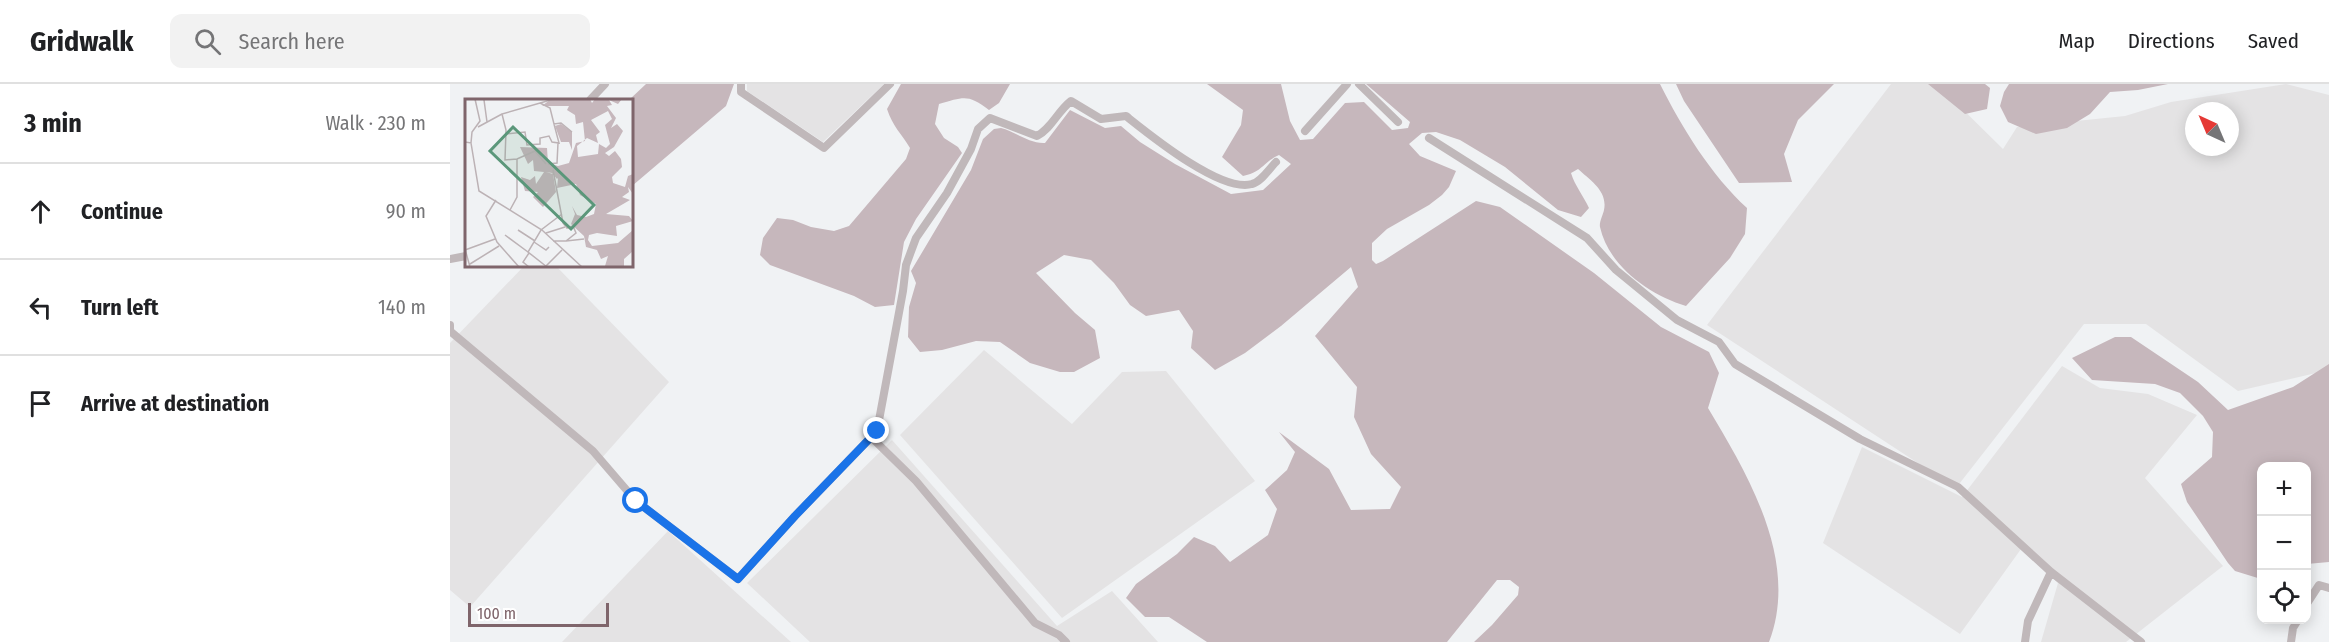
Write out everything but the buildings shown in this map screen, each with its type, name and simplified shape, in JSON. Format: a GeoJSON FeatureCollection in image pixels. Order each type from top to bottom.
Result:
{"type":"FeatureCollection","features":[{"type":"Feature","properties":{"kind":"street"},"geometry":{"type":"LineString","coordinates":[[591,99],[605,84]]}},
{"type":"Feature","properties":{"kind":"street"},"geometry":{"type":"LineString","coordinates":[[741,84],[741,92],[824,148],[890,84]]}},
{"type":"Feature","properties":{"kind":"street"},"geometry":{"type":"LineString","coordinates":[[1305,131],[1347,84]]}},
{"type":"Feature","properties":{"kind":"street"},"geometry":{"type":"LineString","coordinates":[[1359,84],[1398,122]]}},
{"type":"Feature","properties":{"kind":"street"},"geometry":{"type":"LineString","coordinates":[[450,325],[450,331],[592,451],[636,501],[738,579],[877,431],[906,265],[916,238],[946,193],[971,149],[978,129],[990,118],[1037,136],[1048,130],[1064,106],[1071,101],[1101,119],[1126,116],[1167,148],[1212,176],[1245,185],[1255,183],[1276,162]]}},
{"type":"Feature","properties":{"kind":"street"},"geometry":{"type":"LineString","coordinates":[[1429,138],[1587,238],[1616,270],[1677,320],[1719,342],[1736,364],[1860,439],[1958,487],[2051,572],[2141,642]]}},
{"type":"Feature","properties":{"kind":"street"},"geometry":{"type":"LineString","coordinates":[[450,259],[465,256]]}},
{"type":"Feature","properties":{"kind":"street"},"geometry":{"type":"LineString","coordinates":[[871,437],[916,481],[1035,623],[1059,635],[1066,642]]}},
{"type":"Feature","properties":{"kind":"street"},"geometry":{"type":"LineString","coordinates":[[2025,642],[2028,621],[2051,572]]}},
{"type":"Feature","properties":{"kind":"street"},"geometry":{"type":"LineString","coordinates":[[2311,598],[2319,585],[2329,588]]}},
{"type":"Feature","properties":{"kind":"street"},"geometry":{"type":"LineString","coordinates":[[2291,642],[2296,624]]}},
{"type":"Feature","properties":{"kind":"shaded area"},"geometry":{"type":"Polygon","coordinates":[[[646,84],[734,84],[726,106],[633,185],[633,99],[630,99],[646,84]]]}},
{"type":"Feature","properties":{"kind":"shaded area"},"geometry":{"type":"Polygon","coordinates":[[[747,84],[884,84],[823,142],[747,91],[747,84]]]}},
{"type":"Feature","properties":{"kind":"shaded area"},"geometry":{"type":"Polygon","coordinates":[[[901,84],[1010,84],[999,103],[989,110],[976,101],[966,98],[939,104],[935,124],[944,138],[958,147],[962,153],[916,219],[904,242],[894,305],[875,307],[854,296],[770,265],[760,255],[763,238],[777,218],[834,231],[849,226],[906,159],[910,148],[887,109],[901,84]]]}},
{"type":"Feature","properties":{"kind":"shaded area"},"geometry":{"type":"Polygon","coordinates":[[[1207,84],[1281,84],[1290,121],[1300,140],[1313,139],[1345,103],[1364,102],[1392,130],[1408,128],[1410,122],[1366,84],[1660,84],[1709,166],[1747,208],[1745,234],[1730,258],[1686,306],[1645,287],[1612,255],[1600,227],[1605,203],[1603,197],[1597,186],[1578,169],[1571,173],[1589,208],[1581,217],[1558,210],[1505,167],[1460,140],[1436,132],[1422,133],[1409,144],[1420,156],[1456,171],[1449,187],[1429,205],[1387,229],[1372,243],[1372,260],[1376,264],[1383,261],[1476,201],[1500,207],[1594,273],[1661,327],[1709,352],[1719,373],[1708,408],[1753,490],[1774,550],[1778,581],[1777,611],[1769,642],[1474,642],[1518,595],[1519,587],[1510,580],[1497,580],[1447,642],[1207,642],[1169,617],[1145,617],[1126,598],[1136,584],[1177,554],[1194,537],[1215,546],[1230,562],[1268,535],[1277,509],[1265,490],[1287,470],[1295,452],[1279,432],[1329,469],[1351,510],[1390,509],[1401,487],[1371,454],[1354,417],[1357,387],[1315,336],[1358,287],[1351,267],[1281,326],[1245,353],[1215,370],[1191,348],[1193,331],[1179,310],[1146,316],[1130,305],[1114,283],[1091,260],[1064,255],[1036,273],[1095,330],[1100,358],[1074,372],[1060,372],[1030,363],[1000,342],[976,341],[942,350],[920,352],[908,337],[909,307],[916,283],[911,271],[971,170],[983,139],[994,129],[1001,128],[1034,142],[1045,143],[1070,110],[1105,128],[1121,126],[1140,142],[1175,164],[1231,194],[1263,190],[1291,164],[1279,155],[1255,172],[1243,176],[1222,157],[1241,125],[1243,110],[1207,84]]]}},
{"type":"Feature","properties":{"kind":"shaded area"},"geometry":{"type":"Polygon","coordinates":[[[1676,84],[1834,84],[1798,120],[1784,154],[1792,182],[1739,183],[1684,101],[1676,84]]]}},
{"type":"Feature","properties":{"kind":"shaded area"},"geometry":{"type":"Polygon","coordinates":[[[1891,84],[1937,84],[2003,149],[2017,127],[2125,116],[2171,102],[2286,84],[2329,95],[2329,370],[2238,391],[2146,324],[2084,324],[1956,488],[1707,325],[1891,84]]]}},
{"type":"Feature","properties":{"kind":"shaded area"},"geometry":{"type":"Polygon","coordinates":[[[1928,84],[1985,84],[1990,88],[1987,109],[1965,114],[1928,84]]]}},
{"type":"Feature","properties":{"kind":"shaded area"},"geometry":{"type":"Polygon","coordinates":[[[2009,84],[2168,84],[2138,90],[2110,92],[2090,114],[2067,128],[2036,134],[2008,122],[2000,106],[2009,84]]]}},
{"type":"Feature","properties":{"kind":"shaded area"},"geometry":{"type":"Polygon","coordinates":[[[523,267],[557,267],[669,382],[470,607],[450,590],[450,343],[523,267]]]}},
{"type":"Feature","properties":{"kind":"shaded area"},"geometry":{"type":"Polygon","coordinates":[[[2115,337],[2131,337],[2198,382],[2228,410],[2293,387],[2329,364],[2329,562],[2311,564],[2311,462],[2257,462],[2257,578],[2235,571],[2187,502],[2181,484],[2212,457],[2213,432],[2203,416],[2180,393],[2155,384],[2092,380],[2072,358],[2115,337]]]}},
{"type":"Feature","properties":{"kind":"shaded area"},"geometry":{"type":"Polygon","coordinates":[[[984,350],[1072,424],[1122,372],[1166,371],[1255,481],[1062,618],[900,435],[984,350]]]}},
{"type":"Feature","properties":{"kind":"shaded area"},"geometry":{"type":"Polygon","coordinates":[[[2062,366],[2100,388],[2148,394],[2197,415],[2145,478],[2223,566],[2126,642],[2041,642],[2058,583],[2021,549],[1960,634],[1823,543],[1862,447],[1962,497],[2062,366]]]}},
{"type":"Feature","properties":{"kind":"shaded area"},"geometry":{"type":"Polygon","coordinates":[[[892,440],[1057,626],[1112,591],[1158,642],[810,642],[747,583],[892,440]]]}},
{"type":"Feature","properties":{"kind":"shaded area"},"geometry":{"type":"Polygon","coordinates":[[[668,531],[791,642],[562,642],[668,531]]]}},
{"type":"Feature","properties":{"kind":"route"},"geometry":{"type":"LineString","coordinates":[[636,501],[738,579],[877,431]]}}]}
